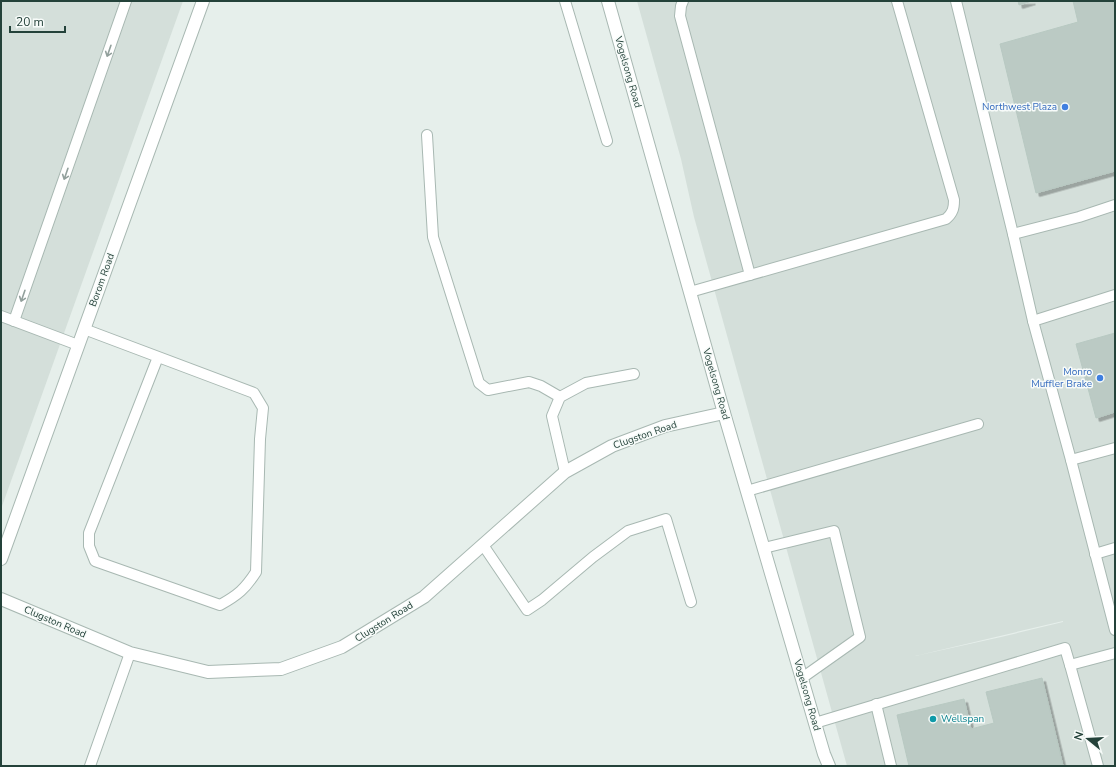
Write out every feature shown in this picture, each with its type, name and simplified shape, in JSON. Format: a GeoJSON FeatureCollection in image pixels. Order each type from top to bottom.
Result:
{"type":"FeatureCollection","features":[{"type":"Feature","properties":{"kind":"street","name":"Borom Road"},"geometry":{"type":"LineString","coordinates":[[1,559],[204,1]]}},
{"type":"Feature","properties":{"kind":"street","name":"Vogelsong Road"},"geometry":{"type":"LineString","coordinates":[[608,1],[724,414],[829,766]]}},
{"type":"Feature","properties":{"kind":"street","name":"Clugston Road"},"geometry":{"type":"LineString","coordinates":[[1,599],[130,654],[208,672],[281,669],[342,647],[424,597],[565,472],[612,446],[665,426],[724,414]]}},
{"type":"Feature","properties":{"kind":"lane"},"geometry":{"type":"LineString","coordinates":[[14,321],[126,1]]}},
{"type":"Feature","properties":{"kind":"lane"},"geometry":{"type":"LineString","coordinates":[[565,1],[607,141]]}},
{"type":"Feature","properties":{"kind":"lane"},"geometry":{"type":"LineString","coordinates":[[683,1],[680,6],[680,16],[750,275]]}},
{"type":"Feature","properties":{"kind":"lane"},"geometry":{"type":"LineString","coordinates":[[690,292],[946,219],[952,214],[954,200],[897,1]]}},
{"type":"Feature","properties":{"kind":"lane"},"geometry":{"type":"LineString","coordinates":[[956,1],[1013,234],[1032,321],[1071,460],[1114,626]]}},
{"type":"Feature","properties":{"kind":"lane"},"geometry":{"type":"LineString","coordinates":[[427,135],[433,237],[479,383],[488,390],[529,382],[541,386],[560,397]]}},
{"type":"Feature","properties":{"kind":"lane"},"geometry":{"type":"LineString","coordinates":[[1013,234],[1079,217],[1115,205]]}},
{"type":"Feature","properties":{"kind":"lane"},"geometry":{"type":"LineString","coordinates":[[1032,321],[1114,297]]}},
{"type":"Feature","properties":{"kind":"lane"},"geometry":{"type":"LineString","coordinates":[[1,316],[78,345]]}},
{"type":"Feature","properties":{"kind":"lane"},"geometry":{"type":"LineString","coordinates":[[84,329],[254,393],[263,408],[260,439],[256,572],[247,586],[234,597],[220,605],[95,561],[89,546],[89,533],[158,357]]}},
{"type":"Feature","properties":{"kind":"lane"},"geometry":{"type":"LineString","coordinates":[[565,472],[552,416],[560,397],[586,383],[634,374]]}},
{"type":"Feature","properties":{"kind":"lane"},"geometry":{"type":"LineString","coordinates":[[747,491],[978,424]]}},
{"type":"Feature","properties":{"kind":"lane"},"geometry":{"type":"LineString","coordinates":[[1071,460],[1115,448]]}},
{"type":"Feature","properties":{"kind":"lane"},"geometry":{"type":"LineString","coordinates":[[483,545],[527,610],[542,600],[593,557],[628,531],[666,520],[691,602]]}},
{"type":"Feature","properties":{"kind":"lane"},"geometry":{"type":"LineString","coordinates":[[764,548],[834,531],[860,637],[802,678]]}},
{"type":"Feature","properties":{"kind":"lane"},"geometry":{"type":"LineString","coordinates":[[1095,554],[1115,548]]}},
{"type":"Feature","properties":{"kind":"lane"},"geometry":{"type":"LineString","coordinates":[[815,723],[1065,648],[1098,766]]}},
{"type":"Feature","properties":{"kind":"lane"},"geometry":{"type":"LineString","coordinates":[[1070,666],[1115,653]]}},
{"type":"Feature","properties":{"kind":"lane"},"geometry":{"type":"LineString","coordinates":[[90,766],[130,654]]}},
{"type":"Feature","properties":{"kind":"lane"},"geometry":{"type":"LineString","coordinates":[[876,704],[891,766]]}},
{"type":"Feature","properties":{"kind":"shaded area"},"geometry":{"type":"Polygon","coordinates":[[[1,1],[183,1],[1,509],[1,1]]]}},
{"type":"Feature","properties":{"kind":"shaded area"},"geometry":{"type":"Polygon","coordinates":[[[637,1],[1115,1],[1115,766],[847,766],[694,217],[681,159],[637,1]],[[1063,621],[915,656],[1001,637],[1063,621]]]}},
{"type":"Feature","properties":{"kind":"building"},"geometry":{"type":"Polygon","coordinates":[[[1018,1],[1032,1],[1019,5],[1018,1]]]}},
{"type":"Feature","properties":{"kind":"building","name":"Northwest Plaza"},"geometry":{"type":"Polygon","coordinates":[[[1073,1],[1115,1],[1115,171],[1036,193],[1000,44],[1078,22],[1073,1]]]}},
{"type":"Feature","properties":{"kind":"building","name":"Monro Muffler Brake"},"geometry":{"type":"Polygon","coordinates":[[[1115,333],[1115,412],[1096,418],[1076,344],[1115,333]]]}},
{"type":"Feature","properties":{"kind":"building","name":"Wellspan"},"geometry":{"type":"Polygon","coordinates":[[[1042,678],[1063,766],[909,766],[897,715],[964,699],[971,729],[994,723],[986,692],[1042,678]]]}},
{"type":"Feature","properties":{"kind":"place","name":"Northwest Plaza"},"geometry":{"type":"Point","coordinates":[1065,107]}},
{"type":"Feature","properties":{"kind":"place","name":"Monro Muffler Brake"},"geometry":{"type":"Point","coordinates":[1100,378]}},
{"type":"Feature","properties":{"kind":"place","name":"Wellspan"},"geometry":{"type":"Point","coordinates":[933,719]}}]}
